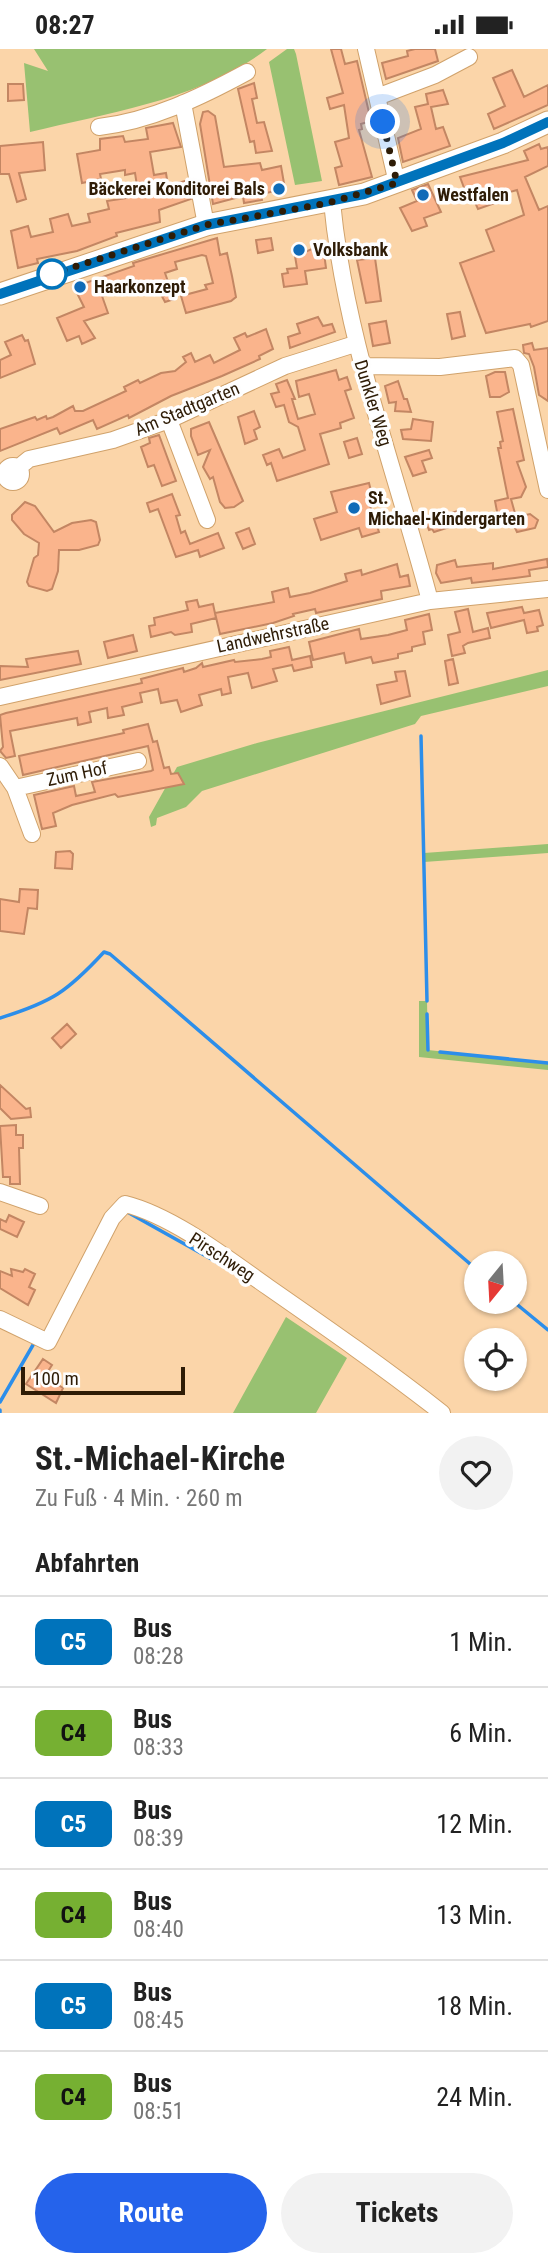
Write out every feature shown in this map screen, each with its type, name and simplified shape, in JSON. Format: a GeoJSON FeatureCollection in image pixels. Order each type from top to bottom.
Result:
{"type":"FeatureCollection","features":[{"type":"Feature","properties":{"kind":"main road"},"geometry":{"type":"LineString","coordinates":[[0,294],[206,225],[332,202],[397,183],[548,123]]}},
{"type":"Feature","properties":{"kind":"street"},"geometry":{"type":"LineString","coordinates":[[366,49],[397,183]]}},
{"type":"Feature","properties":{"kind":"street"},"geometry":{"type":"LineString","coordinates":[[377,97],[435,75],[469,57]]}},
{"type":"Feature","properties":{"kind":"street"},"geometry":{"type":"LineString","coordinates":[[99,127],[132,122],[183,103],[247,72]]}},
{"type":"Feature","properties":{"kind":"street"},"geometry":{"type":"LineString","coordinates":[[183,103],[206,225]]}},
{"type":"Feature","properties":{"kind":"street","name":"Dunkler Weg"},"geometry":{"type":"LineString","coordinates":[[332,202],[355,344],[430,601]]}},
{"type":"Feature","properties":{"kind":"street","name":"Am Stadtgarten"},"geometry":{"type":"LineString","coordinates":[[19,468],[29,459],[113,440],[169,419],[285,366],[355,344]]}},
{"type":"Feature","properties":{"kind":"street"},"geometry":{"type":"LineString","coordinates":[[363,366],[440,367],[514,358],[522,365],[548,490]]}},
{"type":"Feature","properties":{"kind":"street"},"geometry":{"type":"LineString","coordinates":[[169,419],[207,520]]}},
{"type":"Feature","properties":{"kind":"street","name":"Landwehrstraße"},"geometry":{"type":"LineString","coordinates":[[0,697],[430,601],[548,589]]}},
{"type":"Feature","properties":{"kind":"street","name":"Zum Hof"},"geometry":{"type":"LineString","coordinates":[[15,788],[138,761]]}},
{"type":"Feature","properties":{"kind":"street"},"geometry":{"type":"LineString","coordinates":[[0,766],[15,788],[32,834]]}},
{"type":"Feature","properties":{"kind":"street"},"geometry":{"type":"LineString","coordinates":[[0,1192],[40,1206]]}},
{"type":"Feature","properties":{"kind":"street","name":"Pirschweg"},"geometry":{"type":"LineString","coordinates":[[0,1319],[48,1342],[112,1218],[125,1204],[144,1209],[229,1259],[442,1413]]}},
{"type":"Feature","properties":{"kind":"green space"},"geometry":{"type":"Polygon","coordinates":[[[34,49],[267,49],[213,81],[184,92],[30,132],[24,63],[48,71],[34,49]]]}},
{"type":"Feature","properties":{"kind":"green space"},"geometry":{"type":"Polygon","coordinates":[[[287,49],[294,49],[296,54],[322,181],[295,185],[269,62],[287,49]]]}},
{"type":"Feature","properties":{"kind":"green space"},"geometry":{"type":"Polygon","coordinates":[[[548,670],[548,686],[421,716],[415,724],[202,791],[186,807],[157,818],[156,825],[151,827],[149,817],[177,767],[257,743],[548,670]]]}},
{"type":"Feature","properties":{"kind":"green space"},"geometry":{"type":"Polygon","coordinates":[[[548,844],[548,853],[424,862],[424,853],[548,844]]]}},
{"type":"Feature","properties":{"kind":"green space"},"geometry":{"type":"Polygon","coordinates":[[[419,1001],[427,1001],[428,1050],[548,1063],[548,1070],[419,1057],[419,1001]]]}},
{"type":"Feature","properties":{"kind":"green space"},"geometry":{"type":"Polygon","coordinates":[[[286,1317],[347,1358],[316,1413],[233,1413],[286,1317]]]}},
{"type":"Feature","properties":{"kind":"building"},"geometry":{"type":"Polygon","coordinates":[[[331,49],[341,49],[345,64],[357,61],[371,121],[361,124],[362,129],[359,130],[372,177],[339,185],[335,168],[342,166],[335,142],[349,138],[344,105],[330,109],[327,98],[343,93],[331,49]]]}},
{"type":"Feature","properties":{"kind":"building"},"geometry":{"type":"Polygon","coordinates":[[[435,49],[438,61],[386,79],[382,63],[408,56],[407,51],[435,49]]]}},
{"type":"Feature","properties":{"kind":"building"},"geometry":{"type":"Polygon","coordinates":[[[512,70],[524,97],[548,85],[548,105],[494,129],[488,114],[505,106],[493,78],[512,70]]]}},
{"type":"Feature","properties":{"kind":"building"},"geometry":{"type":"Polygon","coordinates":[[[254,83],[257,98],[252,99],[257,123],[264,122],[272,151],[256,153],[254,141],[250,142],[238,89],[254,83]]]}},
{"type":"Feature","properties":{"kind":"building"},"geometry":{"type":"Polygon","coordinates":[[[8,84],[23,84],[24,100],[8,101],[8,84]]]}},
{"type":"Feature","properties":{"kind":"building"},"geometry":{"type":"Polygon","coordinates":[[[443,90],[448,104],[431,107],[436,129],[443,127],[450,146],[403,162],[398,138],[421,129],[415,107],[428,104],[426,94],[443,90]]]}},
{"type":"Feature","properties":{"kind":"building"},"geometry":{"type":"Polygon","coordinates":[[[208,111],[215,116],[224,167],[260,163],[262,170],[281,166],[285,189],[261,194],[262,200],[244,203],[243,196],[213,204],[200,124],[203,112],[208,111]]]}},
{"type":"Feature","properties":{"kind":"building"},"geometry":{"type":"Polygon","coordinates":[[[173,123],[181,147],[150,152],[154,175],[166,173],[168,186],[185,181],[191,199],[159,210],[160,222],[116,233],[117,236],[77,251],[37,259],[38,263],[18,268],[11,231],[28,226],[31,237],[53,232],[50,219],[68,214],[72,226],[90,222],[88,214],[109,209],[107,201],[127,198],[126,194],[138,192],[135,173],[125,175],[125,170],[100,174],[101,179],[82,183],[77,154],[100,150],[100,139],[123,136],[125,142],[148,139],[146,128],[173,123]]]}},
{"type":"Feature","properties":{"kind":"building"},"geometry":{"type":"Polygon","coordinates":[[[43,142],[45,170],[19,173],[26,199],[17,202],[9,174],[0,174],[0,146],[43,142]]]}},
{"type":"Feature","properties":{"kind":"building"},"geometry":{"type":"Polygon","coordinates":[[[539,144],[541,149],[548,147],[548,166],[525,177],[539,210],[548,206],[548,321],[531,327],[530,324],[486,333],[460,263],[494,251],[486,230],[524,215],[517,190],[499,195],[501,201],[478,209],[470,191],[466,193],[460,177],[528,160],[524,151],[539,144]]]}},
{"type":"Feature","properties":{"kind":"building"},"geometry":{"type":"Polygon","coordinates":[[[428,184],[441,212],[424,218],[427,226],[412,231],[400,208],[417,201],[412,190],[428,184]]]}},
{"type":"Feature","properties":{"kind":"building"},"geometry":{"type":"Polygon","coordinates":[[[217,238],[220,255],[227,253],[236,297],[231,301],[186,313],[181,296],[207,289],[205,285],[213,283],[206,256],[202,255],[175,262],[177,269],[165,273],[174,299],[165,302],[156,285],[134,291],[130,280],[113,286],[115,292],[102,296],[108,313],[84,321],[95,338],[82,344],[79,336],[67,341],[57,318],[84,307],[74,287],[134,266],[133,263],[217,238]]]}},
{"type":"Feature","properties":{"kind":"building"},"geometry":{"type":"Polygon","coordinates":[[[271,238],[273,250],[258,253],[256,240],[271,238]]]}},
{"type":"Feature","properties":{"kind":"building"},"geometry":{"type":"Polygon","coordinates":[[[317,247],[324,253],[326,268],[305,271],[307,284],[284,287],[282,274],[288,273],[287,269],[297,268],[295,256],[317,247]]]}},
{"type":"Feature","properties":{"kind":"building"},"geometry":{"type":"Polygon","coordinates":[[[375,258],[381,301],[366,303],[357,260],[375,258]]]}},
{"type":"Feature","properties":{"kind":"building"},"geometry":{"type":"Polygon","coordinates":[[[460,312],[465,336],[452,339],[447,314],[460,312]]]}},
{"type":"Feature","properties":{"kind":"building"},"geometry":{"type":"Polygon","coordinates":[[[318,317],[323,326],[332,324],[335,332],[290,348],[288,337],[300,333],[297,324],[318,317]]]}},
{"type":"Feature","properties":{"kind":"building"},"geometry":{"type":"Polygon","coordinates":[[[386,321],[390,343],[373,346],[369,324],[386,321]]]}},
{"type":"Feature","properties":{"kind":"building"},"geometry":{"type":"Polygon","coordinates":[[[266,329],[273,349],[259,356],[260,359],[171,396],[129,418],[128,415],[97,429],[93,420],[60,434],[57,428],[0,451],[0,429],[35,417],[37,420],[46,416],[47,419],[73,406],[75,411],[83,411],[126,391],[124,387],[138,380],[140,383],[161,373],[175,371],[186,362],[183,357],[191,353],[195,362],[210,355],[214,363],[240,350],[234,338],[245,333],[247,337],[266,329]]]}},
{"type":"Feature","properties":{"kind":"building"},"geometry":{"type":"Polygon","coordinates":[[[22,335],[25,341],[28,340],[35,364],[0,378],[0,360],[11,355],[5,342],[22,335]]]}},
{"type":"Feature","properties":{"kind":"building"},"geometry":{"type":"Polygon","coordinates":[[[532,343],[534,350],[548,348],[548,401],[539,395],[534,367],[529,354],[524,353],[523,345],[532,343]]]}},
{"type":"Feature","properties":{"kind":"building"},"geometry":{"type":"Polygon","coordinates":[[[336,370],[339,380],[347,377],[351,389],[345,391],[354,418],[340,423],[341,428],[320,434],[329,464],[277,481],[271,463],[267,465],[263,455],[279,449],[283,458],[305,450],[298,427],[289,422],[284,405],[276,407],[271,394],[279,392],[276,384],[287,380],[295,399],[292,399],[298,419],[315,414],[309,394],[299,397],[296,381],[336,370]]]}},
{"type":"Feature","properties":{"kind":"building"},"geometry":{"type":"Polygon","coordinates":[[[505,372],[509,392],[500,397],[490,397],[486,376],[505,372]]]}},
{"type":"Feature","properties":{"kind":"building"},"geometry":{"type":"Polygon","coordinates":[[[398,381],[411,412],[395,411],[396,402],[389,403],[385,386],[398,381]]]}},
{"type":"Feature","properties":{"kind":"building"},"geometry":{"type":"Polygon","coordinates":[[[513,409],[524,460],[517,462],[526,487],[521,497],[511,499],[516,517],[530,514],[538,520],[535,528],[517,532],[511,519],[499,522],[495,501],[508,498],[498,448],[501,448],[500,442],[503,441],[497,412],[513,409]]]}},
{"type":"Feature","properties":{"kind":"building"},"geometry":{"type":"Polygon","coordinates":[[[254,411],[260,427],[254,430],[257,439],[245,444],[238,417],[254,411]]]}},
{"type":"Feature","properties":{"kind":"building"},"geometry":{"type":"Polygon","coordinates":[[[413,419],[433,422],[431,441],[403,439],[401,430],[411,429],[413,419]]]}},
{"type":"Feature","properties":{"kind":"building"},"geometry":{"type":"Polygon","coordinates":[[[209,422],[243,501],[234,507],[225,508],[220,502],[213,477],[210,479],[203,467],[210,450],[198,455],[191,436],[191,429],[209,422]]]}},
{"type":"Feature","properties":{"kind":"building"},"geometry":{"type":"Polygon","coordinates":[[[159,435],[176,481],[162,486],[154,465],[148,467],[141,447],[150,443],[149,438],[159,435]]]}},
{"type":"Feature","properties":{"kind":"building"},"geometry":{"type":"Polygon","coordinates":[[[357,438],[362,454],[349,458],[344,442],[357,438]]]}},
{"type":"Feature","properties":{"kind":"building"},"geometry":{"type":"Polygon","coordinates":[[[429,450],[432,458],[422,461],[426,472],[413,476],[405,457],[429,450]]]}},
{"type":"Feature","properties":{"kind":"building","name":"St. Michael-Kindergarten"},"geometry":{"type":"Polygon","coordinates":[[[369,483],[372,495],[367,497],[379,532],[362,537],[359,528],[321,540],[314,519],[337,512],[331,492],[369,483]]]}},
{"type":"Feature","properties":{"kind":"building"},"geometry":{"type":"Polygon","coordinates":[[[172,494],[180,515],[176,516],[181,533],[185,531],[190,544],[218,533],[224,548],[200,557],[198,550],[176,557],[158,509],[150,512],[147,503],[172,494]]]}},
{"type":"Feature","properties":{"kind":"building"},"geometry":{"type":"Polygon","coordinates":[[[25,502],[35,506],[54,532],[72,523],[91,520],[96,522],[100,540],[98,545],[79,550],[59,550],[58,571],[52,589],[47,591],[29,586],[27,582],[34,558],[38,555],[39,543],[24,534],[12,520],[12,515],[25,502]]]}},
{"type":"Feature","properties":{"kind":"building"},"geometry":{"type":"Polygon","coordinates":[[[464,509],[468,521],[434,532],[429,530],[424,517],[440,512],[442,516],[464,509]]]}},
{"type":"Feature","properties":{"kind":"building"},"geometry":{"type":"Polygon","coordinates":[[[249,528],[255,544],[243,549],[236,533],[249,528]]]}},
{"type":"Feature","properties":{"kind":"building"},"geometry":{"type":"Polygon","coordinates":[[[547,559],[548,567],[529,570],[530,576],[515,578],[472,583],[471,578],[441,583],[436,573],[437,565],[455,560],[457,567],[493,563],[493,569],[547,559]]]}},
{"type":"Feature","properties":{"kind":"building"},"geometry":{"type":"Polygon","coordinates":[[[397,564],[400,577],[408,575],[410,586],[381,591],[382,599],[316,613],[315,609],[293,614],[294,616],[273,623],[220,634],[215,613],[274,602],[272,592],[288,588],[290,597],[310,593],[347,581],[345,574],[361,570],[362,575],[397,564]]]}},
{"type":"Feature","properties":{"kind":"building"},"geometry":{"type":"Polygon","coordinates":[[[197,600],[199,607],[213,604],[216,618],[191,624],[192,632],[175,635],[171,632],[151,637],[149,626],[155,625],[154,618],[188,610],[186,602],[197,600]]]}},
{"type":"Feature","properties":{"kind":"building"},"geometry":{"type":"Polygon","coordinates":[[[522,607],[524,613],[539,610],[543,625],[537,627],[538,631],[527,633],[524,620],[491,628],[487,613],[522,607]]]}},
{"type":"Feature","properties":{"kind":"building"},"geometry":{"type":"Polygon","coordinates":[[[468,609],[473,632],[488,628],[490,638],[468,643],[463,646],[465,653],[452,656],[448,635],[460,632],[455,612],[468,609]]]}},
{"type":"Feature","properties":{"kind":"building"},"geometry":{"type":"Polygon","coordinates":[[[429,614],[432,630],[423,632],[425,644],[398,654],[398,658],[373,663],[371,657],[346,663],[344,653],[313,660],[309,642],[359,629],[361,639],[388,635],[407,630],[405,620],[429,614]]]}},
{"type":"Feature","properties":{"kind":"building"},"geometry":{"type":"Polygon","coordinates":[[[133,635],[137,651],[108,658],[104,642],[133,635]]]}},
{"type":"Feature","properties":{"kind":"building"},"geometry":{"type":"Polygon","coordinates":[[[289,647],[292,660],[310,656],[312,667],[294,671],[292,665],[273,669],[277,681],[252,688],[248,673],[228,677],[231,693],[222,695],[221,689],[199,695],[202,705],[181,712],[177,700],[161,703],[158,689],[140,693],[142,702],[122,707],[124,715],[108,718],[107,708],[89,712],[91,722],[78,725],[77,718],[10,731],[15,756],[6,758],[0,751],[3,747],[0,715],[142,683],[141,679],[183,668],[184,672],[202,663],[203,667],[234,660],[271,657],[270,651],[289,647]]]}},
{"type":"Feature","properties":{"kind":"building"},"geometry":{"type":"Polygon","coordinates":[[[78,651],[81,664],[0,680],[0,666],[28,667],[26,659],[78,651]]]}},
{"type":"Feature","properties":{"kind":"building"},"geometry":{"type":"Polygon","coordinates":[[[453,659],[458,683],[449,685],[445,661],[453,659]]]}},
{"type":"Feature","properties":{"kind":"building"},"geometry":{"type":"Polygon","coordinates":[[[405,671],[410,696],[381,704],[377,685],[397,681],[395,672],[405,671]]]}},
{"type":"Feature","properties":{"kind":"building"},"geometry":{"type":"Polygon","coordinates":[[[148,724],[153,742],[157,741],[164,768],[169,767],[171,774],[178,773],[184,784],[118,797],[115,794],[72,805],[53,813],[56,826],[42,829],[34,795],[74,786],[76,796],[95,792],[92,782],[151,771],[153,770],[148,746],[23,775],[19,756],[124,733],[123,730],[148,724]]]}},
{"type":"Feature","properties":{"kind":"building"},"geometry":{"type":"Polygon","coordinates":[[[70,851],[73,854],[72,869],[55,868],[56,852],[70,851]]]}},
{"type":"Feature","properties":{"kind":"building"},"geometry":{"type":"Polygon","coordinates":[[[20,889],[38,890],[37,909],[28,908],[24,934],[0,931],[0,899],[19,902],[20,889]]]}},
{"type":"Feature","properties":{"kind":"building"},"geometry":{"type":"Polygon","coordinates":[[[67,1024],[76,1034],[61,1048],[52,1038],[67,1024]]]}},
{"type":"Feature","properties":{"kind":"building"},"geometry":{"type":"Polygon","coordinates":[[[0,1085],[26,1109],[30,1108],[31,1117],[11,1119],[0,1108],[0,1085]]]}},
{"type":"Feature","properties":{"kind":"building"},"geometry":{"type":"Polygon","coordinates":[[[16,1125],[16,1135],[23,1135],[23,1148],[19,1148],[20,1184],[10,1184],[10,1177],[3,1177],[0,1126],[16,1125]]]}},
{"type":"Feature","properties":{"kind":"building"},"geometry":{"type":"Polygon","coordinates":[[[9,1215],[24,1222],[17,1237],[0,1229],[0,1219],[6,1222],[9,1215]]]}},
{"type":"Feature","properties":{"kind":"building"},"geometry":{"type":"Polygon","coordinates":[[[11,1269],[23,1272],[25,1269],[35,1274],[29,1287],[35,1290],[28,1305],[0,1288],[0,1271],[12,1276],[11,1269]]]}},
{"type":"Feature","properties":{"kind":"building"},"geometry":{"type":"Polygon","coordinates":[[[43,1359],[52,1365],[45,1376],[63,1388],[56,1403],[26,1384],[43,1359]]]}},
{"type":"Feature","properties":{"kind":"waterway"},"geometry":{"type":"LineString","coordinates":[[421,736],[427,1001]]}},
{"type":"Feature","properties":{"kind":"waterway"},"geometry":{"type":"LineString","coordinates":[[0,1018],[46,1001],[69,986],[104,952],[110,954],[464,1259]]}},
{"type":"Feature","properties":{"kind":"waterway"},"geometry":{"type":"LineString","coordinates":[[427,1014],[428,1050]]}},
{"type":"Feature","properties":{"kind":"waterway"},"geometry":{"type":"LineString","coordinates":[[440,1052],[548,1063]]}},
{"type":"Feature","properties":{"kind":"waterway"},"geometry":{"type":"LineString","coordinates":[[129,1213],[231,1270]]}},
{"type":"Feature","properties":{"kind":"waterway"},"geometry":{"type":"LineString","coordinates":[[527,1313],[548,1330]]}},
{"type":"Feature","properties":{"kind":"waterway"},"geometry":{"type":"LineString","coordinates":[[0,1402],[33,1345]]}},
{"type":"Feature","properties":{"kind":"bus line","name":"C5"},"geometry":{"type":"LineString","coordinates":[[0,294],[163,237],[206,225],[364,194],[503,143],[548,122]]}},
{"type":"Feature","properties":{"kind":"place","name":"Bäckerei Konditorei Bals"},"geometry":{"type":"Point","coordinates":[279,189]}},
{"type":"Feature","properties":{"kind":"place","name":"Westfalen"},"geometry":{"type":"Point","coordinates":[423,195]}},
{"type":"Feature","properties":{"kind":"place","name":"Volksbank"},"geometry":{"type":"Point","coordinates":[299,250]}},
{"type":"Feature","properties":{"kind":"place","name":"Haarkonzept"},"geometry":{"type":"Point","coordinates":[80,287]}},
{"type":"Feature","properties":{"kind":"place","name":"St. Michael-Kindergarten"},"geometry":{"type":"Point","coordinates":[354,508]}},
{"type":"Feature","properties":{"kind":"route"},"geometry":{"type":"LineString","coordinates":[[52,274],[206,225],[328,203],[397,183],[383,122]]}}]}
